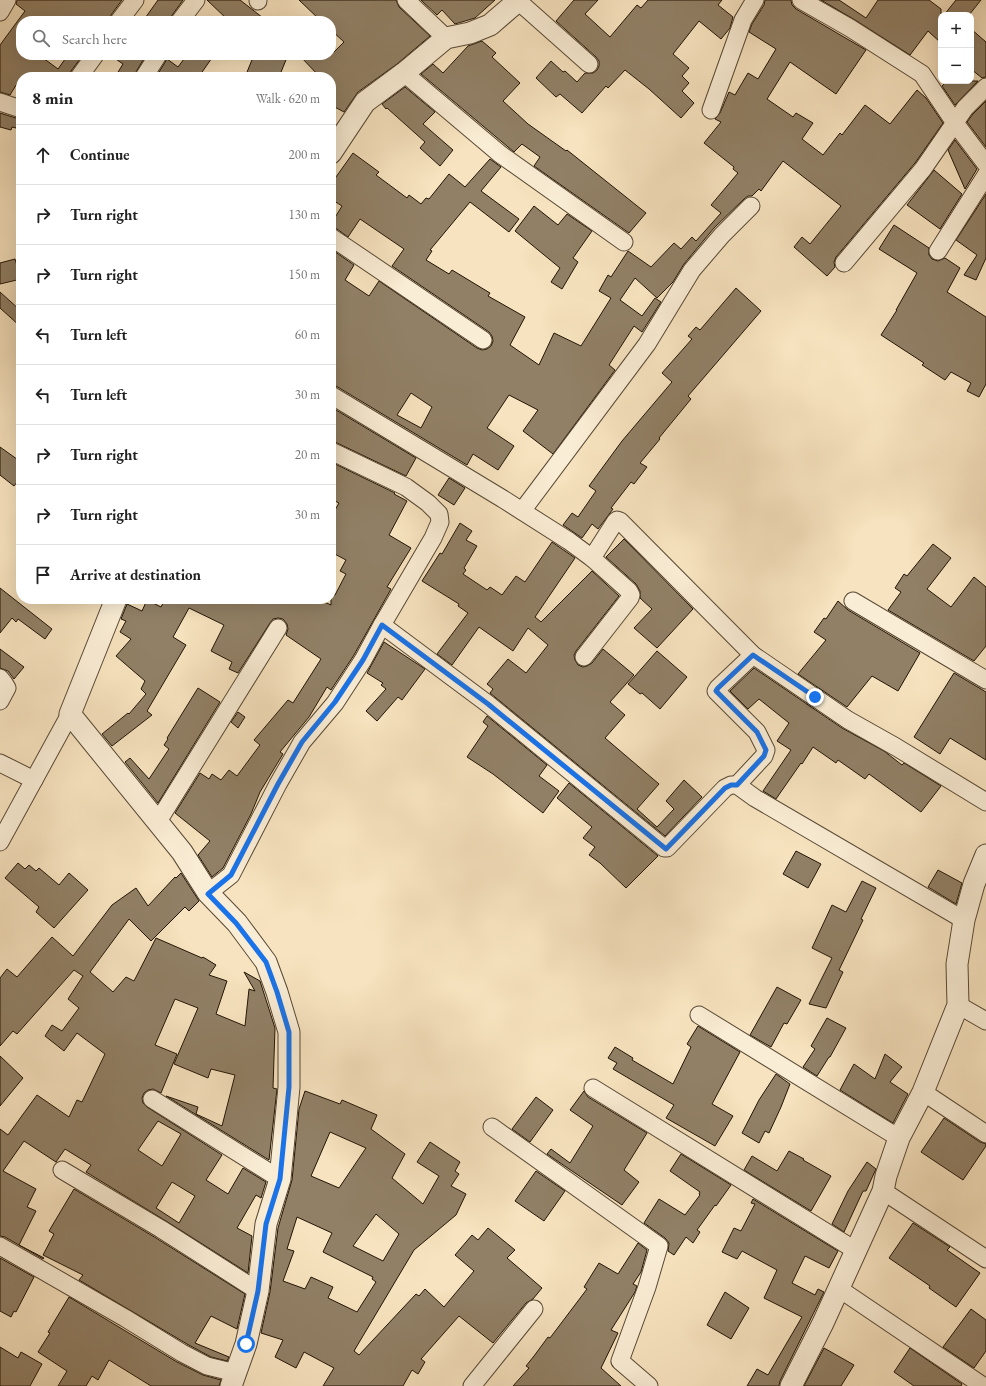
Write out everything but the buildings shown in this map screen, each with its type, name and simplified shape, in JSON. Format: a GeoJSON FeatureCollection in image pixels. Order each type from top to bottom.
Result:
{"type":"FeatureCollection","features":[{"type":"Feature","properties":{"kind":"street"},"geometry":{"type":"LineString","coordinates":[[0,12],[7,0]]}},
{"type":"Feature","properties":{"kind":"street"},"geometry":{"type":"LineString","coordinates":[[123,16],[135,0]]}},
{"type":"Feature","properties":{"kind":"street"},"geometry":{"type":"LineString","coordinates":[[184,16],[196,0]]}},
{"type":"Feature","properties":{"kind":"street"},"geometry":{"type":"LineString","coordinates":[[406,0],[446,38]]}},
{"type":"Feature","properties":{"kind":"street"},"geometry":{"type":"LineString","coordinates":[[711,110],[743,20],[755,0]]}},
{"type":"Feature","properties":{"kind":"street"},"geometry":{"type":"LineString","coordinates":[[801,0],[850,28],[922,74],[955,123],[986,164]]}},
{"type":"Feature","properties":{"kind":"street"},"geometry":{"type":"LineString","coordinates":[[336,143],[365,102],[404,73],[446,38],[470,33],[490,25],[519,1],[589,64]]}},
{"type":"Feature","properties":{"kind":"street"},"geometry":{"type":"LineString","coordinates":[[83,72],[91,60]]}},
{"type":"Feature","properties":{"kind":"street"},"geometry":{"type":"LineString","coordinates":[[147,72],[155,60]]}},
{"type":"Feature","properties":{"kind":"street"},"geometry":{"type":"LineString","coordinates":[[404,73],[500,154],[624,242]]}},
{"type":"Feature","properties":{"kind":"street"},"geometry":{"type":"LineString","coordinates":[[844,263],[923,169],[965,108],[986,87]]}},
{"type":"Feature","properties":{"kind":"street"},"geometry":{"type":"LineString","coordinates":[[0,102],[16,107]]}},
{"type":"Feature","properties":{"kind":"street"},"geometry":{"type":"LineString","coordinates":[[938,251],[986,175]]}},
{"type":"Feature","properties":{"kind":"street"},"geometry":{"type":"LineString","coordinates":[[522,512],[647,344],[692,270],[722,235],[751,206]]}},
{"type":"Feature","properties":{"kind":"street"},"geometry":{"type":"LineString","coordinates":[[336,240],[483,340]]}},
{"type":"Feature","properties":{"kind":"street"},"geometry":{"type":"LineString","coordinates":[[336,398],[522,512],[592,558],[631,595],[584,657]]}},
{"type":"Feature","properties":{"kind":"street"},"geometry":{"type":"LineString","coordinates":[[208,894],[231,875],[278,784],[302,742],[335,702],[363,660],[433,538],[440,522],[440,514],[428,503],[406,488],[336,454]]}},
{"type":"Feature","properties":{"kind":"street"},"geometry":{"type":"LineString","coordinates":[[592,558],[615,522],[617,520],[620,521],[753,655],[848,720],[896,747],[986,802]]}},
{"type":"Feature","properties":{"kind":"street"},"geometry":{"type":"LineString","coordinates":[[853,601],[986,680]]}},
{"type":"Feature","properties":{"kind":"street"},"geometry":{"type":"LineString","coordinates":[[0,842],[70,714],[114,604]]}},
{"type":"Feature","properties":{"kind":"street"},"geometry":{"type":"LineString","coordinates":[[382,625],[488,704],[664,848],[667,848],[725,788],[731,785],[737,785],[754,798],[964,920]]}},
{"type":"Feature","properties":{"kind":"street"},"geometry":{"type":"LineString","coordinates":[[157,823],[278,628]]}},
{"type":"Feature","properties":{"kind":"street"},"geometry":{"type":"LineString","coordinates":[[737,785],[764,756],[766,750],[757,732],[716,691],[753,655]]}},
{"type":"Feature","properties":{"kind":"street"},"geometry":{"type":"LineString","coordinates":[[0,678],[7,688],[0,700]]}},
{"type":"Feature","properties":{"kind":"street"},"geometry":{"type":"LineString","coordinates":[[0,1246],[125,1318],[182,1353],[234,1380],[246,1344],[258,1291],[266,1224],[280,1179],[289,1087],[289,1032],[266,962],[236,923],[208,894],[182,852],[70,714]]}},
{"type":"Feature","properties":{"kind":"street"},"geometry":{"type":"LineString","coordinates":[[0,763],[34,780]]}},
{"type":"Feature","properties":{"kind":"street"},"geometry":{"type":"LineString","coordinates":[[791,1386],[883,1191],[886,1176],[899,1138],[923,1092],[958,1005],[957,964],[964,920],[974,884],[986,855]]}},
{"type":"Feature","properties":{"kind":"street"},"geometry":{"type":"LineString","coordinates":[[958,1005],[986,1021]]}},
{"type":"Feature","properties":{"kind":"street"},"geometry":{"type":"LineString","coordinates":[[699,1015],[899,1138]]}},
{"type":"Feature","properties":{"kind":"street"},"geometry":{"type":"LineString","coordinates":[[593,1088],[855,1250]]}},
{"type":"Feature","properties":{"kind":"street"},"geometry":{"type":"LineString","coordinates":[[923,1092],[986,1134]]}},
{"type":"Feature","properties":{"kind":"street"},"geometry":{"type":"LineString","coordinates":[[152,1099],[280,1179]]}},
{"type":"Feature","properties":{"kind":"street"},"geometry":{"type":"LineString","coordinates":[[492,1128],[659,1246],[647,1287],[620,1361],[650,1386]]}},
{"type":"Feature","properties":{"kind":"street"},"geometry":{"type":"LineString","coordinates":[[62,1170],[161,1229],[258,1291]]}},
{"type":"Feature","properties":{"kind":"street"},"geometry":{"type":"LineString","coordinates":[[883,1191],[986,1259]]}},
{"type":"Feature","properties":{"kind":"street"},"geometry":{"type":"LineString","coordinates":[[838,1288],[983,1386]]}},
{"type":"Feature","properties":{"kind":"street"},"geometry":{"type":"LineString","coordinates":[[473,1386],[534,1309]]}},
{"type":"Feature","properties":{"kind":"route"},"geometry":{"type":"LineString","coordinates":[[246,1344],[258,1291],[266,1224],[280,1179],[289,1087],[289,1032],[266,962],[236,923],[208,894],[231,875],[278,784],[302,742],[335,702],[363,660],[382,625],[488,704],[666,849],[725,788],[731,785],[737,785],[764,756],[766,750],[757,732],[716,691],[718,688],[753,655],[815,697]]}}]}
